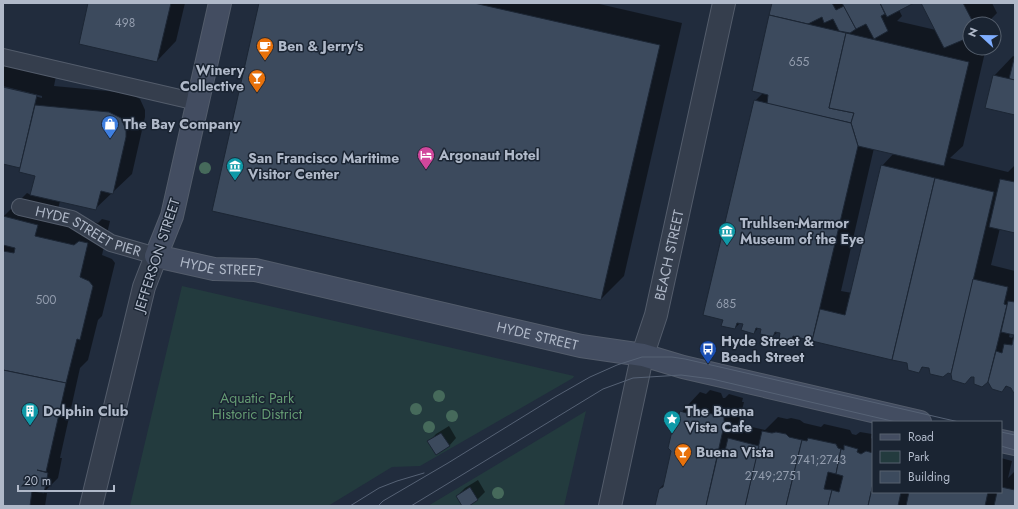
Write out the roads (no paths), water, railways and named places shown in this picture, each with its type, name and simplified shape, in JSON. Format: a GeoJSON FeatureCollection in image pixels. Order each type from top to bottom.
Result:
{"type":"FeatureCollection","features":[{"type":"Feature","properties":{"kind":"street","name":"JEFFERSON STREET"},"geometry":{"type":"LineString","coordinates":[[90,506],[144,287],[172,216],[220,3]]}},
{"type":"Feature","properties":{"kind":"street","name":"BEACH STREET"},"geometry":{"type":"LineString","coordinates":[[610,506],[643,355],[656,315],[724,3]]}},
{"type":"Feature","properties":{"kind":"street","name":"HYDE STREET"},"geometry":{"type":"LineString","coordinates":[[156,256],[214,270],[255,270],[581,346],[643,355],[683,367],[916,421]]}},
{"type":"Feature","properties":{"kind":"street"},"geometry":{"type":"LineString","coordinates":[[1002,441],[1015,444]]}},
{"type":"Feature","properties":{"kind":"lane"},"geometry":{"type":"LineString","coordinates":[[3,58],[197,102]]}},
{"type":"Feature","properties":{"kind":"lane","name":"HYDE STREET PIER"},"geometry":{"type":"LineString","coordinates":[[20,207],[72,219],[111,243],[156,256]]}},
{"type":"Feature","properties":{"kind":"tram line"},"geometry":{"type":"LineString","coordinates":[[378,506],[383,501],[590,377],[617,365],[642,357],[672,357],[685,359],[955,421]]}},
{"type":"Feature","properties":{"kind":"tram line"},"geometry":{"type":"LineString","coordinates":[[411,506],[603,389],[633,378],[681,375],[712,379],[892,421]]}},
{"type":"Feature","properties":{"kind":"tram line"},"geometry":{"type":"LineString","coordinates":[[1002,432],[1015,435]]}},
{"type":"Feature","properties":{"kind":"tram line"},"geometry":{"type":"LineString","coordinates":[[1002,446],[1015,450]]}},
{"type":"Feature","properties":{"kind":"tram line"},"geometry":{"type":"LineString","coordinates":[[350,506],[379,488],[424,473]]}},
{"type":"Feature","properties":{"kind":"place","name":"Ben & Jerry's"},"geometry":{"type":"Point","coordinates":[265,61]}},
{"type":"Feature","properties":{"kind":"place","name":"Winery Collective"},"geometry":{"type":"Point","coordinates":[257,93]}},
{"type":"Feature","properties":{"kind":"place","name":"The Bay Company"},"geometry":{"type":"Point","coordinates":[110,139]}},
{"type":"Feature","properties":{"kind":"place","name":"Argonaut Hotel"},"geometry":{"type":"Point","coordinates":[426,170]}},
{"type":"Feature","properties":{"kind":"place","name":"San Francisco Maritime Visitor Center"},"geometry":{"type":"Point","coordinates":[235,181]}},
{"type":"Feature","properties":{"kind":"place","name":"Truhlsen-Marmor Museum of the Eye"},"geometry":{"type":"Point","coordinates":[727,246]}},
{"type":"Feature","properties":{"kind":"place","name":"Hyde Street & Beach Street"},"geometry":{"type":"Point","coordinates":[708,364]}},
{"type":"Feature","properties":{"kind":"place","name":"Dolphin Club"},"geometry":{"type":"Point","coordinates":[30,426]}},
{"type":"Feature","properties":{"kind":"place","name":"The Buena Vista Cafe"},"geometry":{"type":"Point","coordinates":[672,434]}},
{"type":"Feature","properties":{"kind":"place","name":"Buena Vista"},"geometry":{"type":"Point","coordinates":[683,467]}},
{"type":"Feature","properties":{"kind":"park label","name":"Aquatic Park Historic District"},"geometry":{"type":"Point","coordinates":[257,406]}}]}
